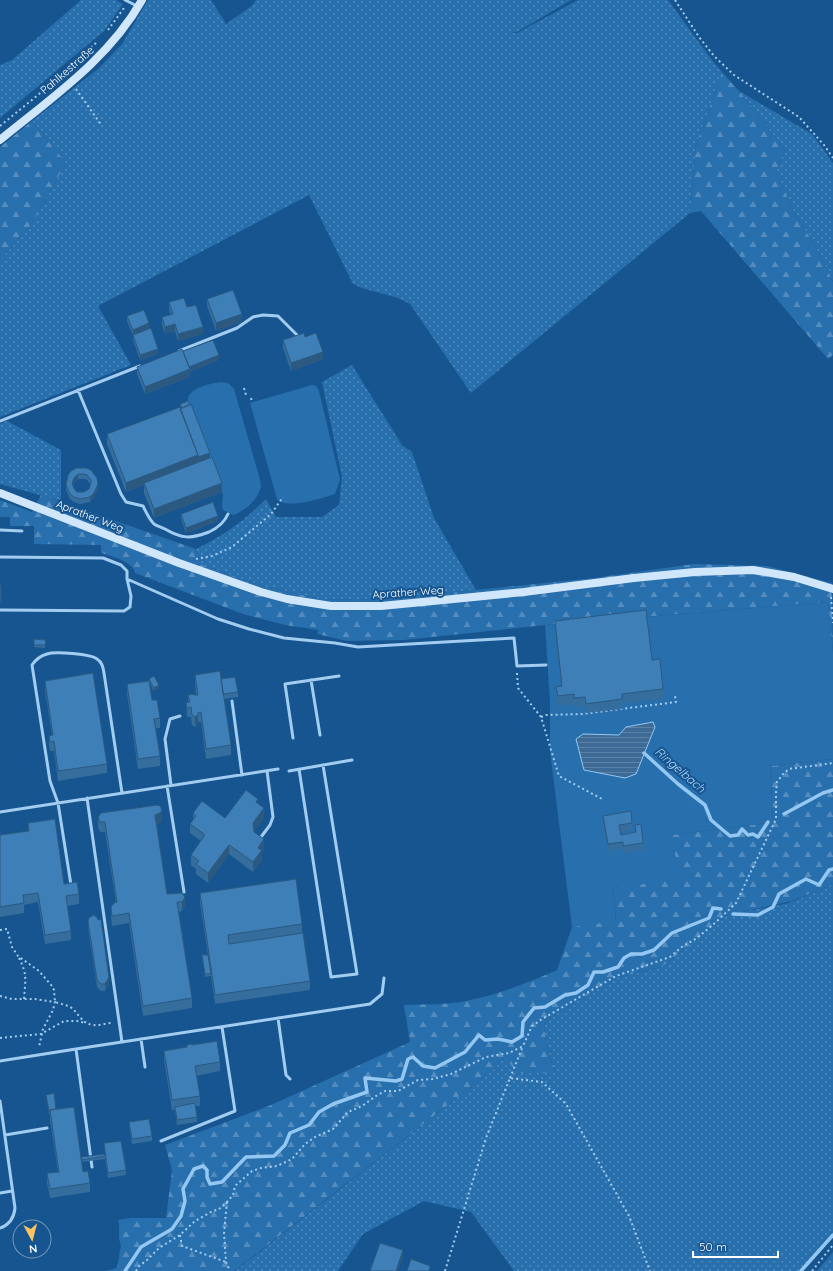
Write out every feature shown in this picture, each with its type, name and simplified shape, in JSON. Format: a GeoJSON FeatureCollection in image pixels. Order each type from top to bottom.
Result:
{"type":"FeatureCollection","features":[{"type":"Feature","properties":{"kind":"street","name":"Pahlkestraße"},"geometry":{"type":"LineString","coordinates":[[0,140],[96,60],[123,30],[140,4]]}},
{"type":"Feature","properties":{"kind":"street","name":"Aprather Weg"},"geometry":{"type":"LineString","coordinates":[[0,493],[179,563],[260,592],[294,600],[331,606],[381,606],[524,592],[703,571],[753,570],[794,577],[831,588]]}},
{"type":"Feature","properties":{"kind":"lane","name":"Pahlkestraße"},"geometry":{"type":"LineString","coordinates":[[126,1],[140,4]]}},
{"type":"Feature","properties":{"kind":"lane"},"geometry":{"type":"LineString","coordinates":[[179,351],[237,328],[253,318],[263,315],[278,316],[299,337]]}},
{"type":"Feature","properties":{"kind":"lane"},"geometry":{"type":"LineString","coordinates":[[0,421],[142,365]]}},
{"type":"Feature","properties":{"kind":"lane"},"geometry":{"type":"LineString","coordinates":[[78,390],[113,478],[126,502],[143,506],[150,520],[154,524],[170,532],[190,538],[216,529],[228,514]]}},
{"type":"Feature","properties":{"kind":"lane"},"geometry":{"type":"LineString","coordinates":[[0,530],[22,531]]}},
{"type":"Feature","properties":{"kind":"lane"},"geometry":{"type":"LineString","coordinates":[[0,557],[103,558],[121,565],[127,571],[127,579],[131,596],[130,607],[124,611],[0,610]]}},
{"type":"Feature","properties":{"kind":"lane"},"geometry":{"type":"LineString","coordinates":[[127,579],[218,619],[284,638],[358,647],[514,638],[517,666],[546,665]]}},
{"type":"Feature","properties":{"kind":"lane"},"geometry":{"type":"LineString","coordinates":[[71,885],[58,803],[50,781],[32,665],[37,658],[48,653],[89,656],[96,658],[102,664],[122,793]]}},
{"type":"Feature","properties":{"kind":"lane"},"geometry":{"type":"LineString","coordinates":[[293,738],[285,684],[339,676]]}},
{"type":"Feature","properties":{"kind":"lane"},"geometry":{"type":"LineString","coordinates":[[312,680],[320,735]]}},
{"type":"Feature","properties":{"kind":"lane"},"geometry":{"type":"LineString","coordinates":[[232,701],[242,775]]}},
{"type":"Feature","properties":{"kind":"lane"},"geometry":{"type":"LineString","coordinates":[[180,716],[170,719],[165,739],[169,786],[184,892]]}},
{"type":"Feature","properties":{"kind":"lane"},"geometry":{"type":"LineString","coordinates":[[289,770],[352,760]]}},
{"type":"Feature","properties":{"kind":"lane"},"geometry":{"type":"LineString","coordinates":[[299,769],[331,977],[357,974],[323,765]]}},
{"type":"Feature","properties":{"kind":"lane"},"geometry":{"type":"LineString","coordinates":[[0,812],[278,769]]}},
{"type":"Feature","properties":{"kind":"lane"},"geometry":{"type":"LineString","coordinates":[[261,837],[270,825],[273,818],[267,770]]}},
{"type":"Feature","properties":{"kind":"lane"},"geometry":{"type":"LineString","coordinates":[[87,798],[122,1042]]}},
{"type":"Feature","properties":{"kind":"lane"},"geometry":{"type":"LineString","coordinates":[[0,1060],[370,1004],[382,994],[384,978]]}},
{"type":"Feature","properties":{"kind":"lane"},"geometry":{"type":"LineString","coordinates":[[278,1018],[286,1075],[290,1078]]}},
{"type":"Feature","properties":{"kind":"lane"},"geometry":{"type":"LineString","coordinates":[[161,1141],[235,1111],[222,1027]]}},
{"type":"Feature","properties":{"kind":"lane"},"geometry":{"type":"LineString","coordinates":[[140,1039],[145,1067]]}},
{"type":"Feature","properties":{"kind":"lane"},"geometry":{"type":"LineString","coordinates":[[76,1049],[92,1167]]}},
{"type":"Feature","properties":{"kind":"lane"},"geometry":{"type":"LineString","coordinates":[[0,1101],[15,1208],[14,1216],[6,1226],[0,1228]]}},
{"type":"Feature","properties":{"kind":"lane"},"geometry":{"type":"LineString","coordinates":[[5,1135],[46,1128]]}},
{"type":"Feature","properties":{"kind":"lane"},"geometry":{"type":"LineString","coordinates":[[0,1193],[12,1191]]}},
{"type":"Feature","properties":{"kind":"path"},"geometry":{"type":"LineString","coordinates":[[676,0],[698,37],[714,56],[734,75],[799,117],[824,145],[833,158]]}},
{"type":"Feature","properties":{"kind":"path"},"geometry":{"type":"LineString","coordinates":[[107,31],[126,1]]}},
{"type":"Feature","properties":{"kind":"path"},"geometry":{"type":"LineString","coordinates":[[0,126],[55,81],[98,42]]}},
{"type":"Feature","properties":{"kind":"path"},"geometry":{"type":"LineString","coordinates":[[70,82],[102,126]]}},
{"type":"Feature","properties":{"kind":"path"},"geometry":{"type":"LineString","coordinates":[[244,388],[246,395]]}},
{"type":"Feature","properties":{"kind":"path"},"geometry":{"type":"LineString","coordinates":[[251,398],[252,402]]}},
{"type":"Feature","properties":{"kind":"path"},"geometry":{"type":"LineString","coordinates":[[179,563],[212,556],[232,547],[271,514],[283,497]]}},
{"type":"Feature","properties":{"kind":"path"},"geometry":{"type":"LineString","coordinates":[[831,588],[833,623]]}},
{"type":"Feature","properties":{"kind":"path"},"geometry":{"type":"LineString","coordinates":[[517,666],[518,688],[541,717],[559,776],[604,800]]}},
{"type":"Feature","properties":{"kind":"path"},"geometry":{"type":"LineString","coordinates":[[541,717],[546,715],[582,714],[676,702],[676,696]]}},
{"type":"Feature","properties":{"kind":"path"},"geometry":{"type":"LineString","coordinates":[[445,1271],[486,1138],[532,1026],[616,976],[670,957],[715,923],[736,904],[776,819],[777,782],[789,769],[833,763]]}},
{"type":"Feature","properties":{"kind":"path"},"geometry":{"type":"LineString","coordinates":[[0,930],[7,929],[12,947],[24,968],[26,975],[24,999]]}},
{"type":"Feature","properties":{"kind":"path"},"geometry":{"type":"LineString","coordinates":[[18,956],[39,971],[54,990],[55,1002],[42,1034],[39,1046],[40,1055]]}},
{"type":"Feature","properties":{"kind":"path"},"geometry":{"type":"LineString","coordinates":[[0,996],[12,999],[35,999],[69,1006],[86,1023]]}},
{"type":"Feature","properties":{"kind":"path"},"geometry":{"type":"LineString","coordinates":[[0,1038],[42,1034],[64,1021],[77,1021],[93,1026],[120,1022]]}},
{"type":"Feature","properties":{"kind":"path"},"geometry":{"type":"LineString","coordinates":[[136,1271],[138,1267],[159,1248],[180,1235],[195,1221],[219,1209],[233,1195],[235,1186],[252,1171],[277,1166],[292,1159],[305,1144],[315,1137],[333,1129],[348,1112],[362,1106],[385,1091],[398,1091],[418,1080],[433,1079],[451,1074],[486,1057],[509,1053],[524,1046]]}},
{"type":"Feature","properties":{"kind":"path"},"geometry":{"type":"LineString","coordinates":[[510,1078],[542,1082],[566,1104],[629,1216],[650,1271]]}},
{"type":"Feature","properties":{"kind":"path"},"geometry":{"type":"LineString","coordinates":[[227,1202],[224,1233],[226,1262],[230,1271]]}},
{"type":"Feature","properties":{"kind":"path"},"geometry":{"type":"LineString","coordinates":[[180,1235],[182,1246],[226,1262]]}},
{"type":"Feature","properties":{"kind":"path"},"geometry":{"type":"LineString","coordinates":[[812,1271],[833,1245]]}},
{"type":"Feature","properties":{"kind":"green space"},"geometry":{"type":"Polygon","coordinates":[[[81,0],[116,0],[123,4],[104,31],[0,118],[0,65],[12,60],[81,0]]]}},
{"type":"Feature","properties":{"kind":"green space"},"geometry":{"type":"Polygon","coordinates":[[[148,0],[211,0],[226,24],[252,6],[256,0],[571,0],[517,32],[510,32],[517,33],[578,0],[668,0],[722,72],[696,145],[690,213],[471,393],[410,304],[398,298],[353,284],[309,195],[98,306],[131,365],[0,417],[0,260],[29,228],[66,163],[32,121],[99,68],[122,44],[148,0]]]}},
{"type":"Feature","properties":{"kind":"green space"},"geometry":{"type":"Polygon","coordinates":[[[722,72],[739,91],[785,150],[776,171],[794,212],[821,256],[833,282],[833,355],[828,359],[701,211],[690,213],[696,145],[722,72]]]}},
{"type":"Feature","properties":{"kind":"green space"},"geometry":{"type":"Polygon","coordinates":[[[739,91],[812,134],[833,163],[833,282],[821,256],[794,212],[776,171],[785,150],[739,91]]]}},
{"type":"Feature","properties":{"kind":"green space"},"geometry":{"type":"Polygon","coordinates":[[[32,121],[66,163],[29,228],[0,260],[0,147],[32,121]]]}},
{"type":"Feature","properties":{"kind":"green space"},"geometry":{"type":"Polygon","coordinates":[[[352,365],[402,445],[412,452],[434,518],[476,590],[356,600],[319,599],[254,583],[202,565],[196,549],[233,527],[266,499],[276,517],[322,517],[339,505],[342,477],[322,382],[352,365]]]}},
{"type":"Feature","properties":{"kind":"green space"},"geometry":{"type":"Polygon","coordinates":[[[221,382],[228,383],[234,389],[261,485],[260,491],[251,504],[242,511],[233,515],[223,510],[223,495],[188,404],[190,394],[194,391],[204,386],[221,382]]]}},
{"type":"Feature","properties":{"kind":"green space"},"geometry":{"type":"Polygon","coordinates":[[[312,385],[316,386],[319,391],[340,480],[335,494],[305,502],[282,502],[277,499],[250,403],[312,385]]]}},
{"type":"Feature","properties":{"kind":"green space"},"geometry":{"type":"Polygon","coordinates":[[[7,421],[61,450],[61,501],[0,484],[0,424],[7,421]]]}},
{"type":"Feature","properties":{"kind":"green space"},"geometry":{"type":"Polygon","coordinates":[[[41,495],[196,549],[202,565],[254,583],[319,599],[356,600],[476,590],[594,578],[694,564],[767,566],[832,583],[833,653],[828,602],[545,625],[404,640],[347,641],[317,634],[318,630],[285,625],[243,614],[135,573],[134,569],[126,563],[101,553],[101,545],[34,544],[34,526],[10,526],[10,517],[0,517],[0,500],[32,512],[41,495]]]}},
{"type":"Feature","properties":{"kind":"green space"},"geometry":{"type":"Polygon","coordinates":[[[828,602],[833,653],[833,759],[770,766],[773,822],[671,835],[680,879],[613,888],[616,921],[572,927],[550,751],[550,703],[545,625],[828,602]]]}},
{"type":"Feature","properties":{"kind":"green space"},"geometry":{"type":"Polygon","coordinates":[[[833,759],[833,884],[792,901],[727,915],[666,964],[653,969],[616,978],[545,1021],[546,1041],[555,1073],[517,1073],[505,1057],[494,1069],[234,1271],[106,1271],[117,1268],[121,1245],[119,1239],[118,1220],[130,1218],[166,1218],[172,1170],[165,1145],[271,1105],[410,1042],[404,1005],[466,1001],[512,988],[557,970],[572,927],[616,920],[613,888],[671,835],[773,822],[770,766],[833,759]]]}},
{"type":"Feature","properties":{"kind":"green space"},"geometry":{"type":"Polygon","coordinates":[[[833,884],[833,1234],[802,1271],[514,1271],[471,1212],[424,1201],[363,1234],[338,1271],[235,1271],[494,1069],[505,1057],[555,1073],[546,1041],[545,1021],[616,978],[653,969],[666,964],[727,915],[789,903],[833,884]]]}},
{"type":"Feature","properties":{"kind":"green space"},"geometry":{"type":"Polygon","coordinates":[[[833,1252],[833,1271],[817,1271],[833,1252]]]}},
{"type":"Feature","properties":{"kind":"shaded area"},"geometry":{"type":"Polygon","coordinates":[[[653,722],[655,727],[636,774],[625,778],[584,770],[576,739],[583,734],[619,735],[626,727],[653,722]]]}},
{"type":"Feature","properties":{"kind":"building"},"geometry":{"type":"Polygon","coordinates":[[[233,290],[242,314],[216,323],[207,299],[233,290]]]}},
{"type":"Feature","properties":{"kind":"building"},"geometry":{"type":"Polygon","coordinates":[[[184,298],[187,307],[196,305],[203,327],[178,334],[175,324],[165,327],[162,317],[173,314],[169,302],[184,298]]]}},
{"type":"Feature","properties":{"kind":"building"},"geometry":{"type":"Polygon","coordinates":[[[144,310],[149,323],[133,330],[127,316],[144,310]]]}},
{"type":"Feature","properties":{"kind":"building"},"geometry":{"type":"Polygon","coordinates":[[[151,328],[158,349],[140,355],[133,335],[151,328]]]}},
{"type":"Feature","properties":{"kind":"building"},"geometry":{"type":"Polygon","coordinates":[[[304,333],[305,337],[316,333],[323,352],[291,363],[283,340],[304,333]]]}},
{"type":"Feature","properties":{"kind":"building"},"geometry":{"type":"Polygon","coordinates":[[[213,340],[219,355],[189,367],[183,351],[213,340]]]}},
{"type":"Feature","properties":{"kind":"building"},"geometry":{"type":"Polygon","coordinates":[[[182,349],[190,369],[145,387],[137,367],[182,349]]]}},
{"type":"Feature","properties":{"kind":"building"},"geometry":{"type":"Polygon","coordinates":[[[188,401],[190,405],[182,408],[180,404],[188,401]]]}},
{"type":"Feature","properties":{"kind":"building"},"geometry":{"type":"Polygon","coordinates":[[[191,404],[210,453],[198,457],[180,409],[191,404]]]}},
{"type":"Feature","properties":{"kind":"building"},"geometry":{"type":"Polygon","coordinates":[[[180,407],[198,455],[126,483],[107,434],[180,407]]]}},
{"type":"Feature","properties":{"kind":"building"},"geometry":{"type":"Polygon","coordinates":[[[212,457],[222,483],[154,509],[144,483],[212,457]]]}},
{"type":"Feature","properties":{"kind":"building"},"geometry":{"type":"Polygon","coordinates":[[[76,468],[86,468],[91,470],[97,478],[98,484],[94,493],[90,497],[80,499],[70,494],[66,485],[68,475],[76,468]],[[78,474],[74,478],[72,484],[77,492],[84,492],[89,489],[91,480],[85,474],[78,474]]]}},
{"type":"Feature","properties":{"kind":"building"},"geometry":{"type":"Polygon","coordinates":[[[213,502],[218,516],[186,528],[181,514],[213,502]]]}},
{"type":"Feature","properties":{"kind":"building"},"geometry":{"type":"Polygon","coordinates":[[[1,585],[1,602],[0,602],[1,585]]]}},
{"type":"Feature","properties":{"kind":"building"},"geometry":{"type":"Polygon","coordinates":[[[646,610],[652,660],[660,659],[663,689],[622,694],[622,699],[586,704],[585,697],[574,698],[574,694],[558,696],[556,687],[562,686],[555,621],[646,610]]]}},
{"type":"Feature","properties":{"kind":"building"},"geometry":{"type":"Polygon","coordinates":[[[34,639],[46,640],[45,645],[34,645],[34,639]]]}},
{"type":"Feature","properties":{"kind":"building"},"geometry":{"type":"Polygon","coordinates":[[[220,671],[231,745],[206,749],[201,712],[195,717],[192,715],[191,707],[187,708],[186,703],[190,702],[188,695],[198,695],[195,675],[220,671]]]}},
{"type":"Feature","properties":{"kind":"building"},"geometry":{"type":"Polygon","coordinates":[[[93,673],[107,764],[58,771],[54,741],[50,742],[49,736],[53,735],[45,681],[93,673]]]}},
{"type":"Feature","properties":{"kind":"building"},"geometry":{"type":"Polygon","coordinates":[[[154,676],[159,685],[154,688],[149,679],[154,676]]]}},
{"type":"Feature","properties":{"kind":"building"},"geometry":{"type":"Polygon","coordinates":[[[235,677],[238,692],[223,694],[221,679],[235,677]]]}},
{"type":"Feature","properties":{"kind":"building"},"geometry":{"type":"Polygon","coordinates":[[[149,681],[152,700],[157,700],[160,718],[154,719],[160,756],[138,759],[127,684],[149,681]]]}},
{"type":"Feature","properties":{"kind":"building"},"geometry":{"type":"Polygon","coordinates":[[[246,790],[258,799],[256,802],[264,808],[253,823],[254,832],[264,839],[258,848],[262,850],[253,862],[229,845],[208,873],[196,864],[199,861],[191,855],[204,836],[204,834],[190,824],[196,816],[193,813],[202,801],[225,818],[246,790]]]}},
{"type":"Feature","properties":{"kind":"building"},"geometry":{"type":"Polygon","coordinates":[[[157,805],[160,806],[162,810],[160,813],[155,815],[167,894],[182,893],[185,897],[182,902],[177,902],[192,998],[143,1006],[129,913],[112,916],[111,907],[117,902],[105,822],[100,822],[98,817],[101,813],[157,805]]]}},
{"type":"Feature","properties":{"kind":"building"},"geometry":{"type":"Polygon","coordinates":[[[631,811],[632,823],[619,825],[621,835],[636,832],[635,825],[641,824],[643,843],[623,846],[623,842],[608,844],[603,816],[631,811]]]}},
{"type":"Feature","properties":{"kind":"building"},"geometry":{"type":"Polygon","coordinates":[[[55,819],[64,884],[77,882],[79,894],[66,896],[71,931],[45,935],[38,893],[23,895],[24,903],[0,907],[0,835],[29,831],[28,823],[55,819]]]}},
{"type":"Feature","properties":{"kind":"building"},"geometry":{"type":"Polygon","coordinates":[[[296,879],[302,924],[228,935],[229,944],[303,933],[310,981],[215,995],[200,893],[296,879]]]}},
{"type":"Feature","properties":{"kind":"building"},"geometry":{"type":"Polygon","coordinates":[[[93,915],[97,917],[98,920],[101,919],[109,978],[105,984],[101,984],[97,980],[88,921],[93,915]]]}},
{"type":"Feature","properties":{"kind":"building"},"geometry":{"type":"Polygon","coordinates":[[[202,955],[208,955],[211,974],[205,974],[202,955]]]}},
{"type":"Feature","properties":{"kind":"building"},"geometry":{"type":"Polygon","coordinates":[[[217,1041],[220,1062],[195,1066],[200,1096],[172,1100],[164,1051],[187,1047],[187,1045],[192,1044],[217,1041]]]}},
{"type":"Feature","properties":{"kind":"building"},"geometry":{"type":"Polygon","coordinates":[[[54,1093],[56,1109],[49,1111],[46,1095],[54,1093]]]}},
{"type":"Feature","properties":{"kind":"building"},"geometry":{"type":"Polygon","coordinates":[[[195,1103],[197,1117],[177,1120],[175,1107],[195,1103]]]}},
{"type":"Feature","properties":{"kind":"building"},"geometry":{"type":"Polygon","coordinates":[[[74,1107],[83,1172],[88,1171],[90,1183],[50,1189],[47,1173],[59,1172],[50,1110],[74,1107]]]}},
{"type":"Feature","properties":{"kind":"building"},"geometry":{"type":"Polygon","coordinates":[[[149,1119],[152,1136],[132,1139],[129,1122],[149,1119]]]}},
{"type":"Feature","properties":{"kind":"building"},"geometry":{"type":"Polygon","coordinates":[[[121,1141],[126,1170],[108,1173],[104,1143],[121,1141]]]}},
{"type":"Feature","properties":{"kind":"building"},"geometry":{"type":"Polygon","coordinates":[[[105,1154],[105,1156],[82,1160],[81,1157],[105,1154]]]}},
{"type":"Feature","properties":{"kind":"building"},"geometry":{"type":"Polygon","coordinates":[[[380,1243],[403,1250],[396,1271],[370,1271],[380,1243]]]}},
{"type":"Feature","properties":{"kind":"building"},"geometry":{"type":"Polygon","coordinates":[[[411,1259],[430,1266],[429,1271],[407,1271],[411,1259]]]}},
{"type":"Feature","properties":{"kind":"waterway","name":"Ringelbach"},"geometry":{"type":"LineString","coordinates":[[644,753],[678,784],[705,805],[711,820],[730,836],[738,835],[742,829],[748,835],[753,834],[758,837],[768,822]]}},
{"type":"Feature","properties":{"kind":"waterway","name":"Ringelbach"},"geometry":{"type":"LineString","coordinates":[[784,814],[823,793],[833,790]]}},
{"type":"Feature","properties":{"kind":"waterway"},"geometry":{"type":"LineString","coordinates":[[733,914],[758,915],[773,907],[779,894],[806,879],[819,885],[829,870],[833,869]]}},
{"type":"Feature","properties":{"kind":"waterway"},"geometry":{"type":"LineString","coordinates":[[125,1271],[141,1247],[172,1229],[181,1216],[185,1201],[183,1189],[194,1169],[203,1166],[207,1170],[207,1177],[210,1184],[222,1182],[246,1157],[274,1156],[285,1145],[290,1133],[309,1125],[319,1112],[333,1104],[367,1092],[365,1078],[396,1081],[402,1079],[408,1059],[413,1057],[423,1066],[435,1068],[465,1052],[479,1035],[485,1040],[498,1039],[512,1042],[522,1036],[523,1022],[534,1008],[545,1007],[565,995],[576,993],[588,985],[594,972],[603,972],[618,967],[624,958],[631,954],[642,954],[654,950],[672,933],[709,918],[713,908],[721,909]]}},
{"type":"Feature","properties":{"kind":"waterway"},"geometry":{"type":"LineString","coordinates":[[801,1271],[833,1235]]}}]}
